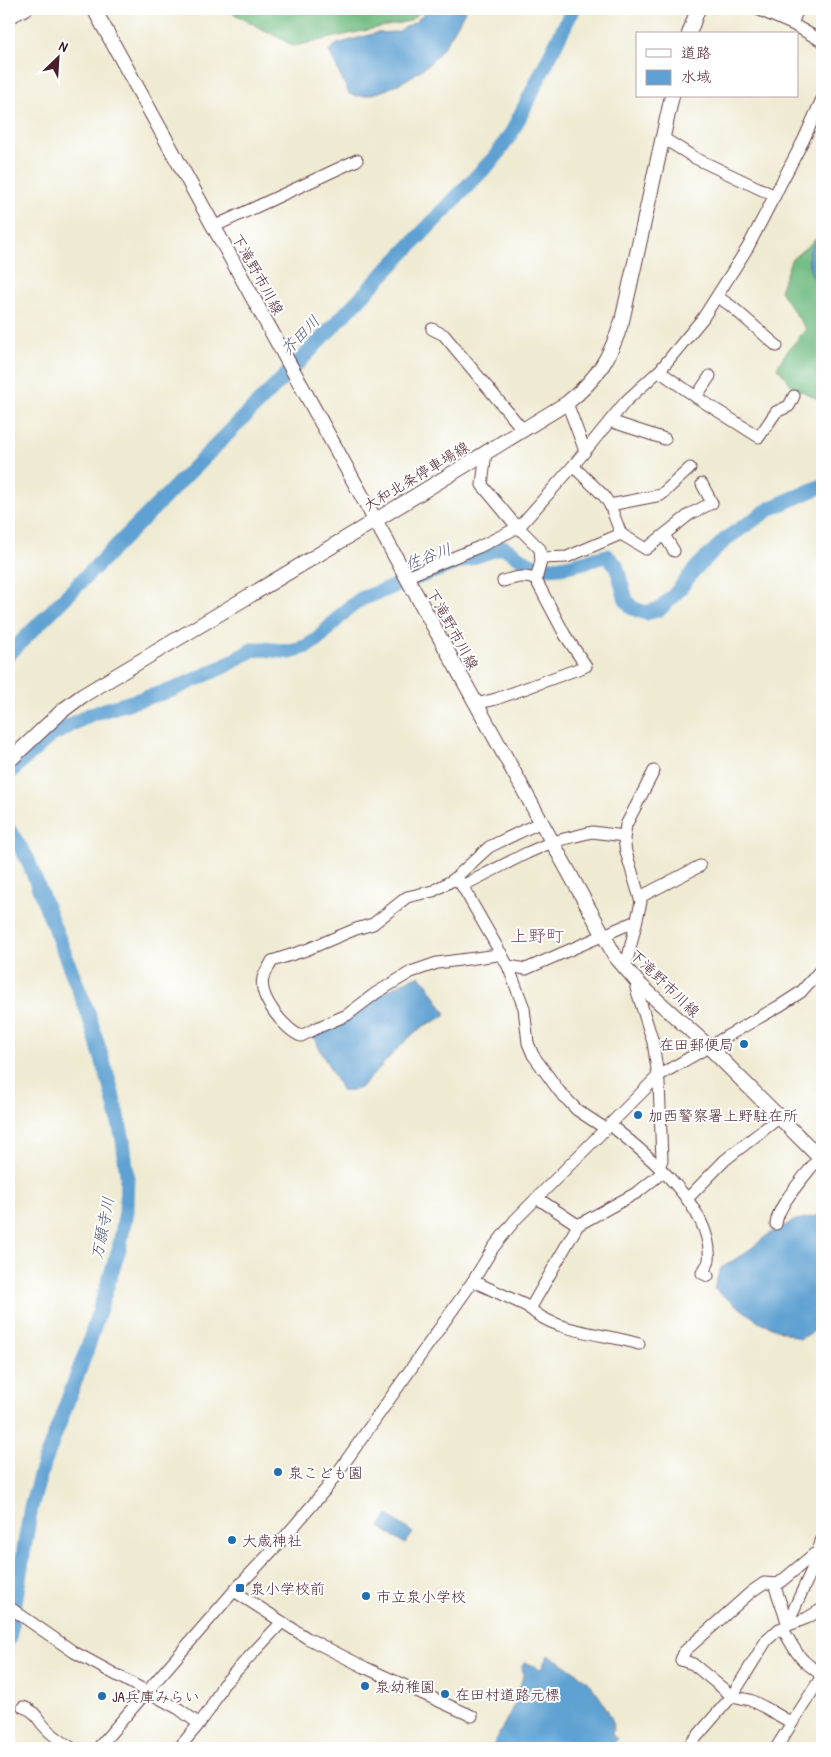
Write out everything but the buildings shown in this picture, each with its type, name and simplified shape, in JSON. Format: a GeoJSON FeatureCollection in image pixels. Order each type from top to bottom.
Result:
{"type":"FeatureCollection","features":[{"type":"Feature","properties":{"kind":"main road","name":"下滝野市川線"},"geometry":{"type":"LineString","coordinates":[[94,9],[615,956],[625,970],[640,985],[708,1046],[820,1159]]}},
{"type":"Feature","properties":{"kind":"main road"},"geometry":{"type":"LineString","coordinates":[[690,32],[698,9]]}},
{"type":"Feature","properties":{"kind":"main road","name":"大和北条停車場線"},"geometry":{"type":"LineString","coordinates":[[9,761],[62,711],[82,696],[376,520],[567,403],[580,392],[599,371],[613,347],[622,321],[672,98]]}},
{"type":"Feature","properties":{"kind":"street"},"geometry":{"type":"LineString","coordinates":[[9,18],[27,9]]}},
{"type":"Feature","properties":{"kind":"street"},"geometry":{"type":"LineString","coordinates":[[757,9],[792,24],[822,41]]}},
{"type":"Feature","properties":{"kind":"street"},"geometry":{"type":"LineString","coordinates":[[792,24],[798,9]]}},
{"type":"Feature","properties":{"kind":"street"},"geometry":{"type":"LineString","coordinates":[[408,581],[519,527],[573,466],[626,401],[659,371],[703,318],[748,247],[804,139],[822,99]]}},
{"type":"Feature","properties":{"kind":"street"},"geometry":{"type":"LineString","coordinates":[[663,138],[695,158],[775,196]]}},
{"type":"Feature","properties":{"kind":"street"},"geometry":{"type":"LineString","coordinates":[[214,227],[357,160]]}},
{"type":"Feature","properties":{"kind":"street"},"geometry":{"type":"LineString","coordinates":[[718,297],[777,346]]}},
{"type":"Feature","properties":{"kind":"street"},"geometry":{"type":"LineString","coordinates":[[432,329],[444,335],[523,430]]}},
{"type":"Feature","properties":{"kind":"street"},"geometry":{"type":"LineString","coordinates":[[659,371],[759,437],[776,412],[789,406],[794,396]]}},
{"type":"Feature","properties":{"kind":"street"},"geometry":{"type":"LineString","coordinates":[[696,397],[710,376]]}},
{"type":"Feature","properties":{"kind":"street"},"geometry":{"type":"LineString","coordinates":[[567,403],[585,451]]}},
{"type":"Feature","properties":{"kind":"street"},"geometry":{"type":"LineString","coordinates":[[610,420],[665,439]]}},
{"type":"Feature","properties":{"kind":"street"},"geometry":{"type":"LineString","coordinates":[[476,704],[496,699],[586,666],[565,634],[536,580],[541,558],[540,549],[482,485],[486,452]]}},
{"type":"Feature","properties":{"kind":"street"},"geometry":{"type":"LineString","coordinates":[[573,466],[604,496],[610,505],[621,534],[646,549],[690,514],[712,502],[702,484]]}},
{"type":"Feature","properties":{"kind":"street"},"geometry":{"type":"LineString","coordinates":[[610,505],[661,495],[690,468]]}},
{"type":"Feature","properties":{"kind":"street"},"geometry":{"type":"LineString","coordinates":[[541,558],[567,557],[621,534]]}},
{"type":"Feature","properties":{"kind":"street"},"geometry":{"type":"LineString","coordinates":[[664,535],[674,550]]}},
{"type":"Feature","properties":{"kind":"street"},"geometry":{"type":"LineString","coordinates":[[502,581],[519,577],[528,577],[536,580]]}},
{"type":"Feature","properties":{"kind":"street"},"geometry":{"type":"LineString","coordinates":[[625,970],[641,902],[630,870],[624,836],[626,825],[654,771]]}},
{"type":"Feature","properties":{"kind":"street"},"geometry":{"type":"LineString","coordinates":[[457,883],[489,847],[541,822]]}},
{"type":"Feature","properties":{"kind":"street"},"geometry":{"type":"LineString","coordinates":[[501,953],[498,955],[437,962],[411,972],[376,993],[347,1015],[301,1036],[293,1033],[276,1014],[264,993],[263,979],[272,961],[373,924],[407,898],[485,876],[527,853],[552,842],[592,832],[624,836]]}},
{"type":"Feature","properties":{"kind":"street"},"geometry":{"type":"LineString","coordinates":[[640,897],[700,866]]}},
{"type":"Feature","properties":{"kind":"street"},"geometry":{"type":"LineString","coordinates":[[457,883],[508,966],[524,1008],[528,1043],[534,1055],[559,1090],[577,1110],[608,1127],[650,1157],[687,1199],[702,1224],[708,1242],[709,1262],[702,1273],[708,1276]]}},
{"type":"Feature","properties":{"kind":"street"},"geometry":{"type":"LineString","coordinates":[[508,966],[526,968],[636,921]]}},
{"type":"Feature","properties":{"kind":"street"},"geometry":{"type":"LineString","coordinates":[[98,1748],[234,1591],[284,1538],[326,1489],[473,1281],[493,1248],[515,1220],[658,1076],[801,992],[822,968]]}},
{"type":"Feature","properties":{"kind":"street"},"geometry":{"type":"LineString","coordinates":[[530,1309],[578,1225],[638,1192],[661,1169],[658,1076],[653,1042],[636,988],[640,985]]}},
{"type":"Feature","properties":{"kind":"street"},"geometry":{"type":"LineString","coordinates":[[687,1199],[725,1160],[780,1117]]}},
{"type":"Feature","properties":{"kind":"street"},"geometry":{"type":"LineString","coordinates":[[776,1224],[785,1202],[820,1159]]}},
{"type":"Feature","properties":{"kind":"street"},"geometry":{"type":"LineString","coordinates":[[537,1198],[578,1225]]}},
{"type":"Feature","properties":{"kind":"street"},"geometry":{"type":"LineString","coordinates":[[473,1281],[530,1309],[534,1313],[575,1330],[639,1344]]}},
{"type":"Feature","properties":{"kind":"street"},"geometry":{"type":"LineString","coordinates":[[776,1748],[822,1676],[799,1656],[784,1632],[815,1562],[822,1538]]}},
{"type":"Feature","properties":{"kind":"street"},"geometry":{"type":"LineString","coordinates":[[792,1723],[750,1700],[732,1696],[693,1664],[681,1660],[685,1651],[750,1592],[764,1583],[778,1584],[814,1554],[817,1554]]}},
{"type":"Feature","properties":{"kind":"street"},"geometry":{"type":"LineString","coordinates":[[774,1584],[787,1623]]}},
{"type":"Feature","properties":{"kind":"street"},"geometry":{"type":"LineString","coordinates":[[234,1591],[307,1638],[366,1668],[472,1716]]}},
{"type":"Feature","properties":{"kind":"street"},"geometry":{"type":"LineString","coordinates":[[9,1607],[74,1652],[179,1709],[199,1724]]}},
{"type":"Feature","properties":{"kind":"street"},"geometry":{"type":"LineString","coordinates":[[687,1748],[732,1696],[766,1641],[787,1623],[807,1618],[822,1608]]}},
{"type":"Feature","properties":{"kind":"street"},"geometry":{"type":"LineString","coordinates":[[179,1748],[210,1709],[223,1685],[282,1622]]}},
{"type":"Feature","properties":{"kind":"street"},"geometry":{"type":"LineString","coordinates":[[23,1707],[36,1714],[42,1725],[72,1748]]}},
{"type":"Feature","properties":{"kind":"green space"},"geometry":{"type":"Polygon","coordinates":[[[225,9],[424,9],[409,21],[294,46],[225,9]]]}},
{"type":"Feature","properties":{"kind":"green space"},"geometry":{"type":"Polygon","coordinates":[[[822,227],[822,401],[793,387],[777,367],[806,329],[780,291],[791,260],[816,239],[822,227]]]}},
{"type":"Feature","properties":{"kind":"water"},"geometry":{"type":"Polygon","coordinates":[[[429,9],[466,9],[456,28],[435,58],[419,72],[395,86],[369,95],[358,96],[349,94],[329,51],[337,44],[376,33],[397,32],[415,22],[429,9]]]}},
{"type":"Feature","properties":{"kind":"water"},"geometry":{"type":"Polygon","coordinates":[[[822,237],[822,289],[812,274],[808,256],[813,245],[822,237]]]}},
{"type":"Feature","properties":{"kind":"water"},"geometry":{"type":"Polygon","coordinates":[[[420,976],[426,982],[446,1014],[422,1027],[398,1048],[360,1088],[342,1091],[314,1038],[315,1033],[376,997],[412,978],[420,976]]]}},
{"type":"Feature","properties":{"kind":"water"},"geometry":{"type":"Polygon","coordinates":[[[821,1215],[822,1305],[816,1330],[800,1339],[758,1321],[714,1289],[720,1269],[748,1251],[770,1233],[796,1220],[821,1215]]]}},
{"type":"Feature","properties":{"kind":"water"},"geometry":{"type":"Polygon","coordinates":[[[388,1515],[413,1533],[405,1544],[380,1527],[388,1515]]]}},
{"type":"Feature","properties":{"kind":"water"},"geometry":{"type":"Polygon","coordinates":[[[548,1655],[575,1671],[595,1690],[612,1721],[612,1735],[617,1739],[614,1743],[614,1748],[492,1748],[515,1703],[523,1676],[522,1666],[525,1662],[541,1669],[548,1655]]]}},
{"type":"Feature","properties":{"kind":"waterway","name":"芥田川"},"geometry":{"type":"LineString","coordinates":[[9,654],[301,360],[496,156],[512,132],[573,9]]}},
{"type":"Feature","properties":{"kind":"waterway","name":"佐谷川"},"geometry":{"type":"LineString","coordinates":[[9,773],[49,737],[91,714],[172,690],[225,666],[252,650],[264,649],[291,652],[307,646],[318,639],[346,610],[361,599],[503,547],[530,564],[551,568],[607,556],[616,565],[626,600],[632,608],[646,613],[660,609],[677,592],[696,568],[727,538],[771,508],[822,486]]}},
{"type":"Feature","properties":{"kind":"waterway","name":"万願寺川"},"geometry":{"type":"LineString","coordinates":[[9,830],[27,858],[88,1013],[110,1085],[123,1140],[127,1176],[126,1212],[119,1249],[87,1349],[41,1472],[31,1507],[9,1639]]}},
{"type":"Feature","properties":{"kind":"place","name":"在田郵便局"},"geometry":{"type":"Point","coordinates":[744,1044]}},
{"type":"Feature","properties":{"kind":"place","name":"加西警察署上野駐在所"},"geometry":{"type":"Point","coordinates":[638,1115]}},
{"type":"Feature","properties":{"kind":"place","name":"泉こども園"},"geometry":{"type":"Point","coordinates":[278,1472]}},
{"type":"Feature","properties":{"kind":"place","name":"大歳神社"},"geometry":{"type":"Point","coordinates":[232,1540]}},
{"type":"Feature","properties":{"kind":"place","name":"泉小学校前"},"geometry":{"type":"Point","coordinates":[240,1588]}},
{"type":"Feature","properties":{"kind":"place","name":"市立泉小学校"},"geometry":{"type":"Point","coordinates":[366,1596]}},
{"type":"Feature","properties":{"kind":"place","name":"泉幼稚園"},"geometry":{"type":"Point","coordinates":[365,1686]}},
{"type":"Feature","properties":{"kind":"place","name":"在田村道路元標"},"geometry":{"type":"Point","coordinates":[445,1694]}},
{"type":"Feature","properties":{"kind":"place","name":"JA兵庫みらい"},"geometry":{"type":"Point","coordinates":[102,1696]}},
{"type":"Feature","properties":{"kind":"district","name":"上野町"},"geometry":{"type":"Point","coordinates":[537,935]}}]}
